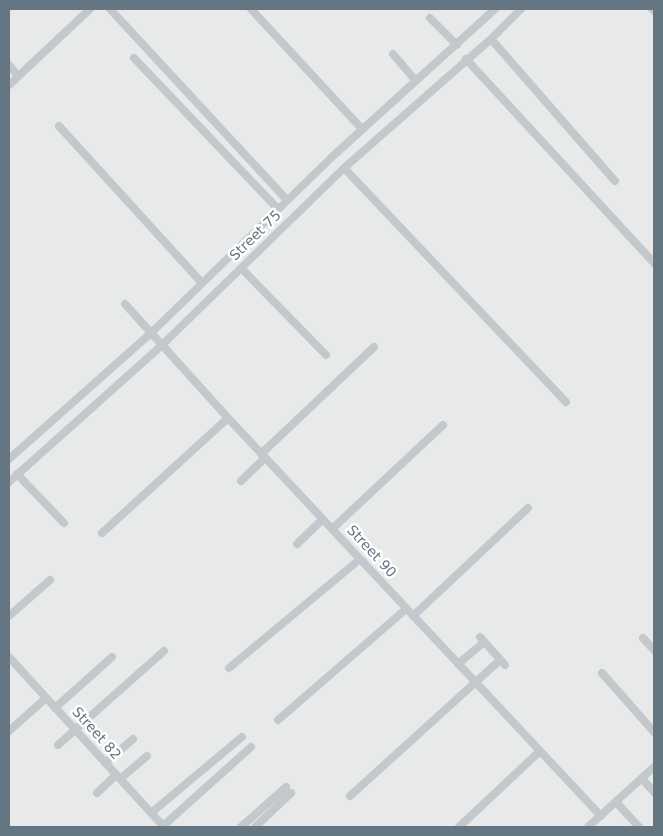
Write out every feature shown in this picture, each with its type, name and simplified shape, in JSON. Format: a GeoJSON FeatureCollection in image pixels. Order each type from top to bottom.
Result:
{"type":"FeatureCollection","features":[{"type":"Feature","properties":{"kind":"lane"},"geometry":{"type":"LineString","coordinates":[[9,85],[90,9]]}},
{"type":"Feature","properties":{"kind":"lane"},"geometry":{"type":"LineString","coordinates":[[110,9],[287,200]]}},
{"type":"Feature","properties":{"kind":"lane"},"geometry":{"type":"LineString","coordinates":[[251,9],[362,129]]}},
{"type":"Feature","properties":{"kind":"lane","name":"Street 75"},"geometry":{"type":"LineString","coordinates":[[9,459],[150,334],[362,129],[495,9]]}},
{"type":"Feature","properties":{"kind":"lane","name":"Street 75"},"geometry":{"type":"LineString","coordinates":[[9,482],[161,346],[344,168],[491,39],[521,9]]}},
{"type":"Feature","properties":{"kind":"lane"},"geometry":{"type":"LineString","coordinates":[[430,18],[456,45]]}},
{"type":"Feature","properties":{"kind":"lane"},"geometry":{"type":"LineString","coordinates":[[491,39],[616,181]]}},
{"type":"Feature","properties":{"kind":"lane"},"geometry":{"type":"LineString","coordinates":[[393,54],[416,81]]}},
{"type":"Feature","properties":{"kind":"lane"},"geometry":{"type":"LineString","coordinates":[[134,58],[278,209]]}},
{"type":"Feature","properties":{"kind":"lane"},"geometry":{"type":"LineString","coordinates":[[466,60],[654,263]]}},
{"type":"Feature","properties":{"kind":"lane"},"geometry":{"type":"LineString","coordinates":[[9,65],[18,76]]}},
{"type":"Feature","properties":{"kind":"lane"},"geometry":{"type":"LineString","coordinates":[[58,126],[202,283]]}},
{"type":"Feature","properties":{"kind":"lane"},"geometry":{"type":"LineString","coordinates":[[344,168],[566,402]]}},
{"type":"Feature","properties":{"kind":"lane"},"geometry":{"type":"LineString","coordinates":[[241,268],[326,355]]}},
{"type":"Feature","properties":{"kind":"lane","name":"Street 90"},"geometry":{"type":"LineString","coordinates":[[125,304],[150,334],[263,456],[601,816]]}},
{"type":"Feature","properties":{"kind":"lane"},"geometry":{"type":"LineString","coordinates":[[240,481],[374,347]]}},
{"type":"Feature","properties":{"kind":"lane"},"geometry":{"type":"LineString","coordinates":[[102,533],[228,418]]}},
{"type":"Feature","properties":{"kind":"lane"},"geometry":{"type":"LineString","coordinates":[[332,529],[443,425]]}},
{"type":"Feature","properties":{"kind":"lane"},"geometry":{"type":"LineString","coordinates":[[18,474],[64,523]]}},
{"type":"Feature","properties":{"kind":"lane"},"geometry":{"type":"LineString","coordinates":[[413,616],[528,508]]}},
{"type":"Feature","properties":{"kind":"lane"},"geometry":{"type":"LineString","coordinates":[[297,544],[323,520]]}},
{"type":"Feature","properties":{"kind":"lane"},"geometry":{"type":"LineString","coordinates":[[229,668],[360,559]]}},
{"type":"Feature","properties":{"kind":"lane"},"geometry":{"type":"LineString","coordinates":[[9,616],[50,580]]}},
{"type":"Feature","properties":{"kind":"lane"},"geometry":{"type":"LineString","coordinates":[[278,720],[406,608]]}},
{"type":"Feature","properties":{"kind":"lane"},"geometry":{"type":"LineString","coordinates":[[643,638],[654,650]]}},
{"type":"Feature","properties":{"kind":"lane"},"geometry":{"type":"LineString","coordinates":[[350,796],[475,682],[503,663],[482,640],[458,664]]}},
{"type":"Feature","properties":{"kind":"lane"},"geometry":{"type":"LineString","coordinates":[[58,745],[164,651]]}},
{"type":"Feature","properties":{"kind":"lane"},"geometry":{"type":"LineString","coordinates":[[55,708],[112,656]]}},
{"type":"Feature","properties":{"kind":"lane","name":"Street 82"},"geometry":{"type":"LineString","coordinates":[[9,658],[160,825]]}},
{"type":"Feature","properties":{"kind":"lane"},"geometry":{"type":"LineString","coordinates":[[602,673],[654,732]]}},
{"type":"Feature","properties":{"kind":"lane"},"geometry":{"type":"LineString","coordinates":[[9,731],[46,698]]}},
{"type":"Feature","properties":{"kind":"lane"},"geometry":{"type":"LineString","coordinates":[[151,813],[242,737]]}},
{"type":"Feature","properties":{"kind":"lane"},"geometry":{"type":"LineString","coordinates":[[105,763],[133,739]]}},
{"type":"Feature","properties":{"kind":"lane"},"geometry":{"type":"LineString","coordinates":[[160,825],[251,747]]}},
{"type":"Feature","properties":{"kind":"lane"},"geometry":{"type":"LineString","coordinates":[[459,827],[540,751]]}},
{"type":"Feature","properties":{"kind":"lane"},"geometry":{"type":"LineString","coordinates":[[97,793],[147,756]]}},
{"type":"Feature","properties":{"kind":"lane"},"geometry":{"type":"LineString","coordinates":[[588,827],[654,767]]}},
{"type":"Feature","properties":{"kind":"lane"},"geometry":{"type":"LineString","coordinates":[[642,779],[654,792]]}},
{"type":"Feature","properties":{"kind":"lane"},"geometry":{"type":"LineString","coordinates":[[241,827],[289,790],[254,827]]}},
{"type":"Feature","properties":{"kind":"lane"},"geometry":{"type":"LineString","coordinates":[[616,802],[639,827]]}},
{"type":"Feature","properties":{"kind":"shaded area"},"geometry":{"type":"Polygon","coordinates":[[[9,9],[654,9],[654,827],[9,827],[9,9]]]}}]}
